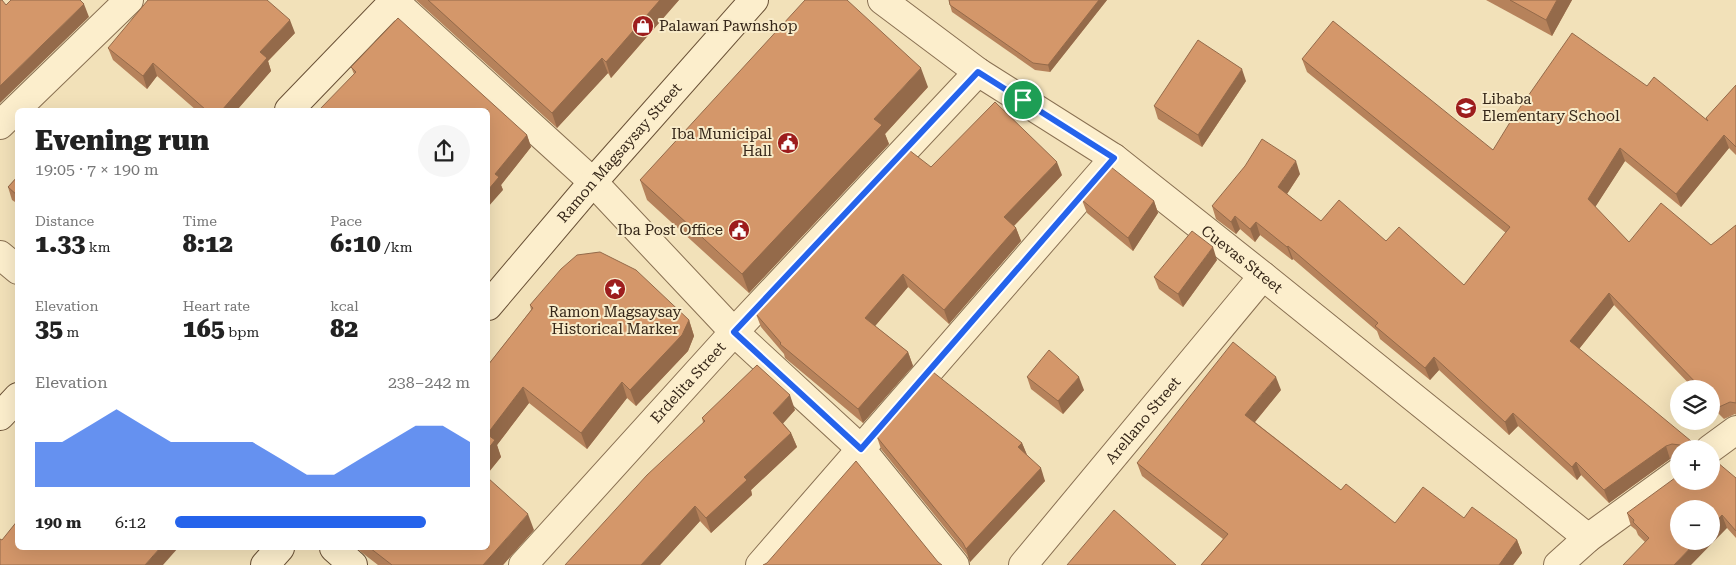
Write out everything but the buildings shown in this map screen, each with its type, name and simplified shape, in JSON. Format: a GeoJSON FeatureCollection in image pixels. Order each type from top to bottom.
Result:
{"type":"FeatureCollection","features":[{"type":"Feature","properties":{"kind":"street"},"geometry":{"type":"LineString","coordinates":[[18,108],[129,0]]}},
{"type":"Feature","properties":{"kind":"street"},"geometry":{"type":"LineString","coordinates":[[291,108],[394,0],[593,182],[734,332],[861,449],[955,565]]}},
{"type":"Feature","properties":{"kind":"street","name":"Ramon Magsaysay Street"},"geometry":{"type":"LineString","coordinates":[[490,304],[593,182],[754,0]]}},
{"type":"Feature","properties":{"kind":"street","name":"Cuevas Street"},"geometry":{"type":"LineString","coordinates":[[882,0],[978,72],[1114,158],[1588,538]]}},
{"type":"Feature","properties":{"kind":"street","name":"Erdelita Street"},"geometry":{"type":"LineString","coordinates":[[523,565],[734,332],[978,72]]}},
{"type":"Feature","properties":{"kind":"street"},"geometry":{"type":"LineString","coordinates":[[0,125],[15,110]]}},
{"type":"Feature","properties":{"kind":"street"},"geometry":{"type":"LineString","coordinates":[[760,565],[1114,158]]}},
{"type":"Feature","properties":{"kind":"street"},"geometry":{"type":"LineString","coordinates":[[0,255],[15,268]]}},
{"type":"Feature","properties":{"kind":"street","name":"Arellano Street"},"geometry":{"type":"LineString","coordinates":[[1023,565],[1263,276]]}},
{"type":"Feature","properties":{"kind":"street"},"geometry":{"type":"LineString","coordinates":[[0,416],[15,400]]}},
{"type":"Feature","properties":{"kind":"street"},"geometry":{"type":"LineString","coordinates":[[1720,442],[1736,430]]}},
{"type":"Feature","properties":{"kind":"street"},"geometry":{"type":"LineString","coordinates":[[1558,565],[1588,538],[1670,479]]}},
{"type":"Feature","properties":{"kind":"street"},"geometry":{"type":"LineString","coordinates":[[265,565],[278,550]]}},
{"type":"Feature","properties":{"kind":"street"},"geometry":{"type":"LineString","coordinates":[[336,550],[352,565]]}},
{"type":"Feature","properties":{"kind":"place","name":"Palawan Pawnshop"},"geometry":{"type":"Point","coordinates":[643,26]}},
{"type":"Feature","properties":{"kind":"place","name":"Libaba Elementary School"},"geometry":{"type":"Point","coordinates":[1466,108]}},
{"type":"Feature","properties":{"kind":"place","name":"Iba Municipal Hall"},"geometry":{"type":"Point","coordinates":[788,143]}},
{"type":"Feature","properties":{"kind":"place","name":"Iba Post Office"},"geometry":{"type":"Point","coordinates":[739,230]}},
{"type":"Feature","properties":{"kind":"place","name":"Ramon Magsaysay Historical Marker"},"geometry":{"type":"Point","coordinates":[615,289]}},
{"type":"Feature","properties":{"kind":"route"},"geometry":{"type":"LineString","coordinates":[[978,72],[1023,100],[1114,158],[861,449],[734,332],[978,72]]}}]}
